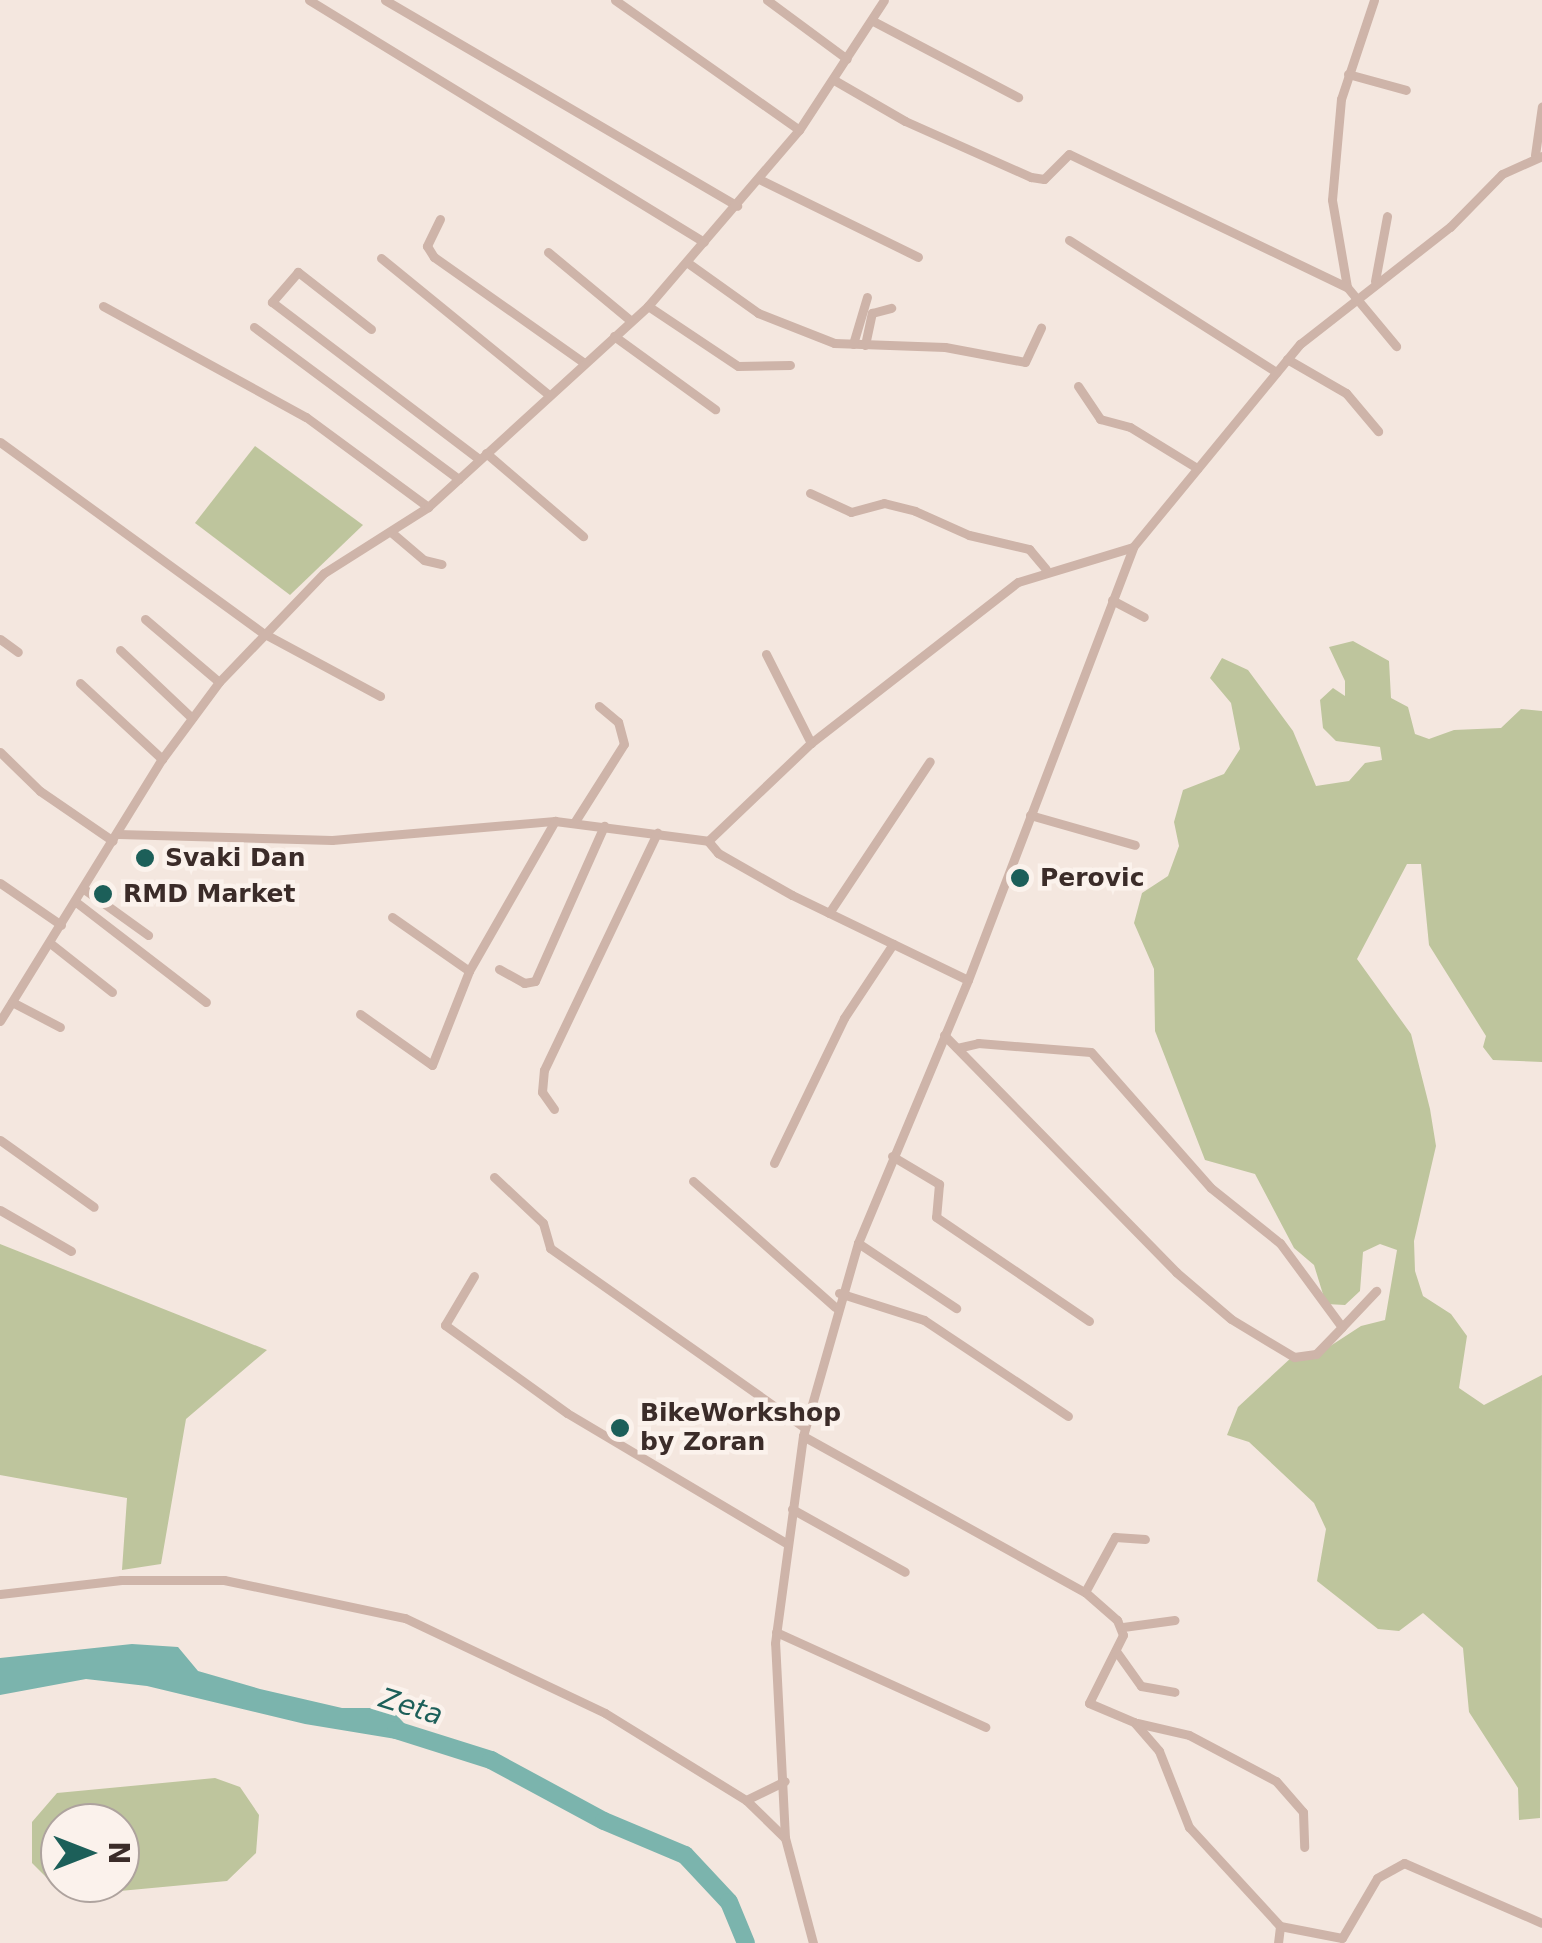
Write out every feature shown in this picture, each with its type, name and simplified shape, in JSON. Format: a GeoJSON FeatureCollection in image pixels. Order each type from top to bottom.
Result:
{"type":"FeatureCollection","features":[{"type":"Feature","properties":{"kind":"street"},"geometry":{"type":"LineString","coordinates":[[309,0],[704,242]]}},
{"type":"Feature","properties":{"kind":"street"},"geometry":{"type":"LineString","coordinates":[[385,0],[737,206]]}},
{"type":"Feature","properties":{"kind":"street"},"geometry":{"type":"LineString","coordinates":[[614,0],[799,130]]}},
{"type":"Feature","properties":{"kind":"street"},"geometry":{"type":"LineString","coordinates":[[767,0],[847,59]]}},
{"type":"Feature","properties":{"kind":"street"},"geometry":{"type":"LineString","coordinates":[[0,1021],[162,759],[219,682],[324,573],[428,507],[648,306],[799,130],[884,0]]}},
{"type":"Feature","properties":{"kind":"street"},"geometry":{"type":"LineString","coordinates":[[1374,0],[1348,74],[1332,200],[1347,287],[1396,346]]}},
{"type":"Feature","properties":{"kind":"street"},"geometry":{"type":"LineString","coordinates":[[873,21],[1018,97]]}},
{"type":"Feature","properties":{"kind":"street"},"geometry":{"type":"LineString","coordinates":[[1348,74],[1406,90]]}},
{"type":"Feature","properties":{"kind":"street"},"geometry":{"type":"LineString","coordinates":[[834,80],[906,121],[1031,177],[1044,178],[1069,154],[1347,287]]}},
{"type":"Feature","properties":{"kind":"street"},"geometry":{"type":"LineString","coordinates":[[813,1943],[785,1838],[776,1632],[804,1432],[839,1293],[892,1156],[968,980],[1132,546],[1287,359],[1354,297],[1450,227],[1502,174],[1538,155],[1542,106]]}},
{"type":"Feature","properties":{"kind":"street"},"geometry":{"type":"LineString","coordinates":[[759,179],[918,257]]}},
{"type":"Feature","properties":{"kind":"street"},"geometry":{"type":"LineString","coordinates":[[1375,281],[1387,216]]}},
{"type":"Feature","properties":{"kind":"street"},"geometry":{"type":"LineString","coordinates":[[440,219],[426,246],[434,257],[583,362]]}},
{"type":"Feature","properties":{"kind":"street"},"geometry":{"type":"LineString","coordinates":[[1069,240],[1276,372]]}},
{"type":"Feature","properties":{"kind":"street"},"geometry":{"type":"LineString","coordinates":[[548,252],[630,321]]}},
{"type":"Feature","properties":{"kind":"street"},"geometry":{"type":"LineString","coordinates":[[381,258],[548,394]]}},
{"type":"Feature","properties":{"kind":"street"},"geometry":{"type":"LineString","coordinates":[[688,262],[790,330],[853,344],[944,347],[1026,362],[1041,327]]}},
{"type":"Feature","properties":{"kind":"street"},"geometry":{"type":"LineString","coordinates":[[371,329],[294,274],[272,305],[482,456],[584,536]]}},
{"type":"Feature","properties":{"kind":"street"},"geometry":{"type":"LineString","coordinates":[[853,344],[866,298]]}},
{"type":"Feature","properties":{"kind":"street"},"geometry":{"type":"LineString","coordinates":[[103,306],[306,418],[428,507]]}},
{"type":"Feature","properties":{"kind":"street"},"geometry":{"type":"LineString","coordinates":[[648,306],[738,366],[790,365]]}},
{"type":"Feature","properties":{"kind":"street"},"geometry":{"type":"LineString","coordinates":[[865,345],[872,313],[891,308]]}},
{"type":"Feature","properties":{"kind":"street"},"geometry":{"type":"LineString","coordinates":[[254,327],[317,369],[460,478]]}},
{"type":"Feature","properties":{"kind":"street"},"geometry":{"type":"LineString","coordinates":[[614,336],[714,409]]}},
{"type":"Feature","properties":{"kind":"street"},"geometry":{"type":"LineString","coordinates":[[317,369],[335,352]]}},
{"type":"Feature","properties":{"kind":"street"},"geometry":{"type":"LineString","coordinates":[[1287,359],[1346,394],[1378,430]]}},
{"type":"Feature","properties":{"kind":"street"},"geometry":{"type":"LineString","coordinates":[[1078,386],[1100,419],[1130,427],[1197,468]]}},
{"type":"Feature","properties":{"kind":"street"},"geometry":{"type":"LineString","coordinates":[[0,442],[263,633],[380,696]]}},
{"type":"Feature","properties":{"kind":"street"},"geometry":{"type":"LineString","coordinates":[[810,493],[851,512],[897,505],[969,535],[1028,549],[1046,569]]}},
{"type":"Feature","properties":{"kind":"street"},"geometry":{"type":"LineString","coordinates":[[390,532],[424,560],[442,564]]}},
{"type":"Feature","properties":{"kind":"street"},"geometry":{"type":"LineString","coordinates":[[708,840],[811,743],[1018,582],[1046,569],[1132,546]]}},
{"type":"Feature","properties":{"kind":"street"},"geometry":{"type":"LineString","coordinates":[[1112,600],[1144,617]]}},
{"type":"Feature","properties":{"kind":"street"},"geometry":{"type":"LineString","coordinates":[[145,620],[219,682]]}},
{"type":"Feature","properties":{"kind":"street"},"geometry":{"type":"LineString","coordinates":[[0,639],[18,652]]}},
{"type":"Feature","properties":{"kind":"street"},"geometry":{"type":"LineString","coordinates":[[120,650],[192,718]]}},
{"type":"Feature","properties":{"kind":"street"},"geometry":{"type":"LineString","coordinates":[[766,654],[811,743]]}},
{"type":"Feature","properties":{"kind":"street"},"geometry":{"type":"LineString","coordinates":[[80,683],[162,759]]}},
{"type":"Feature","properties":{"kind":"street"},"geometry":{"type":"LineString","coordinates":[[574,823],[624,744],[618,722],[598,706]]}},
{"type":"Feature","properties":{"kind":"street"},"geometry":{"type":"LineString","coordinates":[[0,752],[40,791],[116,838],[332,840],[555,821],[708,840],[718,853],[968,980]]}},
{"type":"Feature","properties":{"kind":"street"},"geometry":{"type":"LineString","coordinates":[[829,912],[930,761]]}},
{"type":"Feature","properties":{"kind":"street"},"geometry":{"type":"LineString","coordinates":[[1030,815],[1136,845]]}},
{"type":"Feature","properties":{"kind":"street"},"geometry":{"type":"LineString","coordinates":[[360,1014],[432,1065],[468,971],[555,821]]}},
{"type":"Feature","properties":{"kind":"street"},"geometry":{"type":"LineString","coordinates":[[500,969],[524,983],[536,981],[604,826]]}},
{"type":"Feature","properties":{"kind":"street"},"geometry":{"type":"LineString","coordinates":[[554,1109],[542,1092],[544,1070],[657,833]]}},
{"type":"Feature","properties":{"kind":"street"},"geometry":{"type":"LineString","coordinates":[[0,883],[61,925]]}},
{"type":"Feature","properties":{"kind":"street"},"geometry":{"type":"LineString","coordinates":[[84,889],[148,935]]}},
{"type":"Feature","properties":{"kind":"street"},"geometry":{"type":"LineString","coordinates":[[76,902],[206,1002]]}},
{"type":"Feature","properties":{"kind":"street"},"geometry":{"type":"LineString","coordinates":[[392,917],[468,971]]}},
{"type":"Feature","properties":{"kind":"street"},"geometry":{"type":"LineString","coordinates":[[50,944],[112,992]]}},
{"type":"Feature","properties":{"kind":"street"},"geometry":{"type":"LineString","coordinates":[[774,1163],[844,1018],[893,944]]}},
{"type":"Feature","properties":{"kind":"street"},"geometry":{"type":"LineString","coordinates":[[12,1002],[60,1027]]}},
{"type":"Feature","properties":{"kind":"street"},"geometry":{"type":"LineString","coordinates":[[944,1035],[1176,1272],[1231,1318],[1294,1357],[1316,1354],[1376,1290]]}},
{"type":"Feature","properties":{"kind":"street"},"geometry":{"type":"LineString","coordinates":[[957,1048],[978,1043],[1091,1052],[1211,1188],[1280,1243],[1342,1327]]}},
{"type":"Feature","properties":{"kind":"street"},"geometry":{"type":"LineString","coordinates":[[0,1140],[94,1206]]}},
{"type":"Feature","properties":{"kind":"street"},"geometry":{"type":"LineString","coordinates":[[892,1156],[939,1184],[936,1218],[1090,1320]]}},
{"type":"Feature","properties":{"kind":"street"},"geometry":{"type":"LineString","coordinates":[[494,1177],[543,1223],[550,1248],[804,1432],[1084,1592],[1122,1627]]}},
{"type":"Feature","properties":{"kind":"street"},"geometry":{"type":"LineString","coordinates":[[694,1181],[835,1307]]}},
{"type":"Feature","properties":{"kind":"street"},"geometry":{"type":"LineString","coordinates":[[0,1210],[72,1252]]}},
{"type":"Feature","properties":{"kind":"street"},"geometry":{"type":"LineString","coordinates":[[858,1243],[956,1308]]}},
{"type":"Feature","properties":{"kind":"street"},"geometry":{"type":"LineString","coordinates":[[474,1276],[445,1325],[568,1414],[786,1543]]}},
{"type":"Feature","properties":{"kind":"street"},"geometry":{"type":"LineString","coordinates":[[839,1293],[924,1320],[1068,1416]]}},
{"type":"Feature","properties":{"kind":"street"},"geometry":{"type":"LineString","coordinates":[[792,1510],[905,1572]]}},
{"type":"Feature","properties":{"kind":"street"},"geometry":{"type":"LineString","coordinates":[[1084,1592],[1115,1537],[1146,1539]]}},
{"type":"Feature","properties":{"kind":"street"},"geometry":{"type":"LineString","coordinates":[[0,1594],[121,1580],[224,1580],[406,1618],[604,1713],[746,1800],[785,1838]]}},
{"type":"Feature","properties":{"kind":"street"},"geometry":{"type":"LineString","coordinates":[[1122,1627],[1174,1620]]}},
{"type":"Feature","properties":{"kind":"street"},"geometry":{"type":"LineString","coordinates":[[1122,1627],[1116,1652],[1088,1703],[1134,1722],[1189,1735],[1276,1781],[1302,1812],[1304,1847]]}},
{"type":"Feature","properties":{"kind":"street"},"geometry":{"type":"LineString","coordinates":[[776,1632],[984,1728]]}},
{"type":"Feature","properties":{"kind":"street"},"geometry":{"type":"LineString","coordinates":[[1116,1652],[1141,1686],[1174,1692]]}},
{"type":"Feature","properties":{"kind":"street"},"geometry":{"type":"LineString","coordinates":[[1134,1722],[1159,1751],[1189,1826],[1280,1926],[1342,1938],[1364,1894],[1385,1871],[1404,1863],[1542,1923]]}},
{"type":"Feature","properties":{"kind":"street"},"geometry":{"type":"LineString","coordinates":[[746,1800],[784,1781]]}},
{"type":"Feature","properties":{"kind":"street"},"geometry":{"type":"LineString","coordinates":[[1278,1943],[1280,1926]]}},
{"type":"Feature","properties":{"kind":"green space"},"geometry":{"type":"Polygon","coordinates":[[[255,446],[363,525],[290,595],[195,523],[255,446]]]}},
{"type":"Feature","properties":{"kind":"green space"},"geometry":{"type":"Polygon","coordinates":[[[1353,641],[1389,661],[1391,698],[1408,707],[1415,734],[1429,739],[1454,730],[1501,728],[1521,709],[1542,711],[1542,1062],[1493,1060],[1483,1047],[1486,1036],[1429,945],[1421,864],[1407,864],[1357,959],[1411,1034],[1430,1109],[1436,1146],[1414,1241],[1415,1271],[1423,1296],[1451,1314],[1467,1336],[1459,1388],[1484,1405],[1542,1375],[1540,1818],[1519,1820],[1518,1788],[1469,1712],[1463,1648],[1423,1613],[1399,1631],[1378,1629],[1317,1581],[1326,1529],[1314,1503],[1249,1442],[1227,1435],[1238,1407],[1292,1357],[1318,1354],[1361,1326],[1385,1320],[1397,1250],[1380,1244],[1363,1252],[1360,1291],[1345,1305],[1326,1304],[1314,1265],[1294,1248],[1255,1174],[1205,1160],[1155,1031],[1154,969],[1134,923],[1142,893],[1168,876],[1179,846],[1174,822],[1183,790],[1224,774],[1240,749],[1231,703],[1210,678],[1222,658],[1248,670],[1293,731],[1316,786],[1349,781],[1365,763],[1382,760],[1380,747],[1336,741],[1323,728],[1320,700],[1333,688],[1345,696],[1345,681],[1329,647],[1353,641]]]}},
{"type":"Feature","properties":{"kind":"green space"},"geometry":{"type":"Polygon","coordinates":[[[0,1244],[267,1350],[186,1419],[161,1564],[122,1570],[127,1498],[0,1475],[0,1244]]]}},
{"type":"Feature","properties":{"kind":"green space"},"geometry":{"type":"Polygon","coordinates":[[[215,1778],[240,1787],[259,1815],[256,1853],[227,1881],[140,1889],[140,1803],[48,1803],[57,1793],[215,1778]]]}},
{"type":"Feature","properties":{"kind":"green space"},"geometry":{"type":"Polygon","coordinates":[[[40,1813],[40,1871],[32,1863],[32,1822],[40,1813]]]}},
{"type":"Feature","properties":{"kind":"water"},"geometry":{"type":"Polygon","coordinates":[[[132,1644],[178,1647],[198,1671],[260,1689],[342,1708],[390,1708],[416,1736],[414,1742],[305,1724],[147,1686],[86,1679],[0,1695],[0,1658],[132,1644]]]}},
{"type":"Feature","properties":{"kind":"waterway","name":"Zeta"},"geometry":{"type":"LineString","coordinates":[[396,1730],[491,1760],[604,1821],[685,1855],[729,1902],[746,1943]]}},
{"type":"Feature","properties":{"kind":"place","name":"Svaki Dan"},"geometry":{"type":"Point","coordinates":[145,858]}},
{"type":"Feature","properties":{"kind":"place","name":"Perovic"},"geometry":{"type":"Point","coordinates":[1020,878]}},
{"type":"Feature","properties":{"kind":"place","name":"RMD Market"},"geometry":{"type":"Point","coordinates":[103,894]}},
{"type":"Feature","properties":{"kind":"place","name":"BikeWorkshop by Zoran"},"geometry":{"type":"Point","coordinates":[620,1428]}}]}
